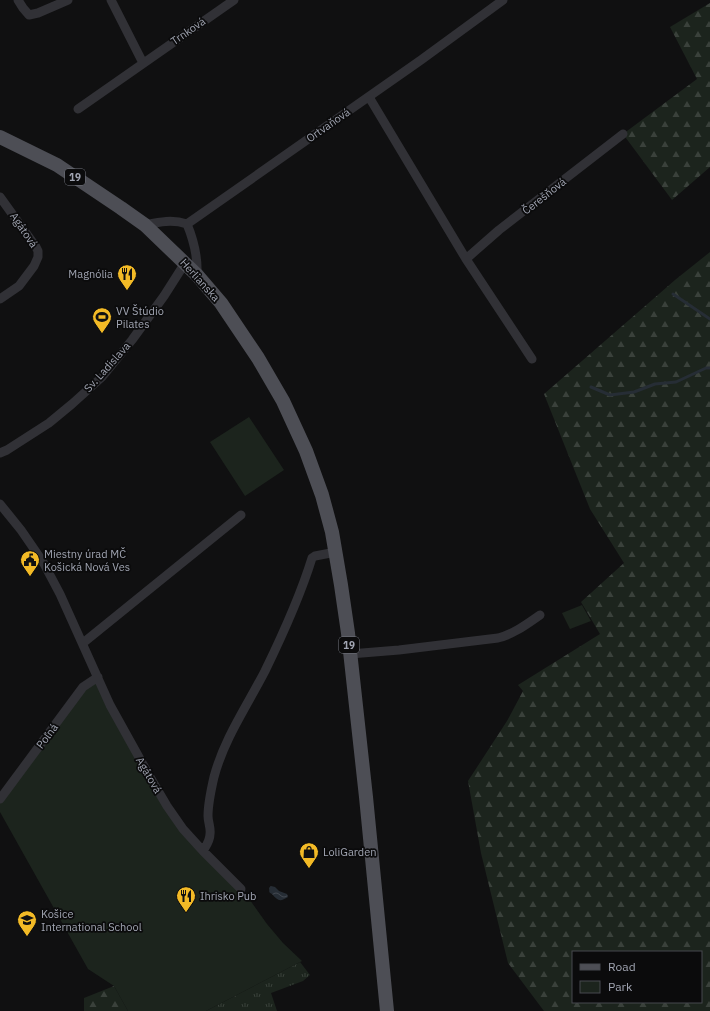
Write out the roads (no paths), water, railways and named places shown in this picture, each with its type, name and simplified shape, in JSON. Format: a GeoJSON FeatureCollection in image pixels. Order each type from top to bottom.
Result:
{"type":"FeatureCollection","features":[{"type":"Feature","properties":{"kind":"main road","name":"Herlianska"},"geometry":{"type":"LineString","coordinates":[[0,137],[56,165],[145,225],[197,275],[221,303],[258,358],[283,402],[306,451],[322,495],[336,552]]}},
{"type":"Feature","properties":{"kind":"main road","name":"19"},"geometry":{"type":"LineString","coordinates":[[336,552],[350,654],[366,797],[387,1011]]}},
{"type":"Feature","properties":{"kind":"street"},"geometry":{"type":"LineString","coordinates":[[18,0],[29,15],[38,13],[68,0]]}},
{"type":"Feature","properties":{"kind":"street"},"geometry":{"type":"LineString","coordinates":[[111,0],[143,63]]}},
{"type":"Feature","properties":{"kind":"street","name":"Trnková"},"geometry":{"type":"LineString","coordinates":[[78,109],[234,0]]}},
{"type":"Feature","properties":{"kind":"street","name":"Ortvaňová"},"geometry":{"type":"LineString","coordinates":[[187,224],[369,97],[503,0]]}},
{"type":"Feature","properties":{"kind":"street"},"geometry":{"type":"LineString","coordinates":[[369,97],[466,259],[532,359]]}},
{"type":"Feature","properties":{"kind":"street","name":"Čerešňová"},"geometry":{"type":"LineString","coordinates":[[466,259],[499,230],[624,134]]}},
{"type":"Feature","properties":{"kind":"street","name":"Agátová"},"geometry":{"type":"LineString","coordinates":[[0,196],[36,247],[39,254],[34,266],[20,284],[0,299]]}},
{"type":"Feature","properties":{"kind":"street"},"geometry":{"type":"LineString","coordinates":[[145,225],[165,221],[174,221],[187,224],[195,246],[197,275]]}},
{"type":"Feature","properties":{"kind":"street","name":"Sv. Ladislava"},"geometry":{"type":"LineString","coordinates":[[0,458],[3,452],[49,423],[102,377],[132,340],[164,296],[185,263]]}},
{"type":"Feature","properties":{"kind":"street","name":"Agátová"},"geometry":{"type":"LineString","coordinates":[[0,504],[21,530],[43,562],[60,594],[110,705],[163,800],[183,829],[241,889]]}},
{"type":"Feature","properties":{"kind":"street"},"geometry":{"type":"LineString","coordinates":[[82,643],[241,516]]}},
{"type":"Feature","properties":{"kind":"street"},"geometry":{"type":"LineString","coordinates":[[203,851],[209,841],[209,798],[214,776],[235,725],[264,672],[289,621],[312,558],[315,556],[336,552]]}},
{"type":"Feature","properties":{"kind":"street"},"geometry":{"type":"LineString","coordinates":[[350,654],[498,638],[507,636],[540,615]]}},
{"type":"Feature","properties":{"kind":"street","name":"Poľná"},"geometry":{"type":"LineString","coordinates":[[0,799],[83,687],[98,677]]}},
{"type":"Feature","properties":{"kind":"water"},"geometry":{"type":"Polygon","coordinates":[[[271,886],[287,894],[288,897],[283,900],[278,899],[269,892],[269,888],[271,886]]]}},
{"type":"Feature","properties":{"kind":"waterway"},"geometry":{"type":"LineString","coordinates":[[673,294],[710,319]]}},
{"type":"Feature","properties":{"kind":"waterway"},"geometry":{"type":"LineString","coordinates":[[591,387],[610,395],[634,392],[655,384],[676,382],[706,368],[710,368]]}},
{"type":"Feature","properties":{"kind":"place","name":"Magnólia"},"geometry":{"type":"Point","coordinates":[127,291]}},
{"type":"Feature","properties":{"kind":"place","name":"VV Štúdio Pilates"},"geometry":{"type":"Point","coordinates":[102,334]}},
{"type":"Feature","properties":{"kind":"place","name":"Miestny úrad MČ Košická Nová Ves"},"geometry":{"type":"Point","coordinates":[30,577]}},
{"type":"Feature","properties":{"kind":"place","name":"LoliGarden"},"geometry":{"type":"Point","coordinates":[309,869]}},
{"type":"Feature","properties":{"kind":"place","name":"Ihrisko Pub"},"geometry":{"type":"Point","coordinates":[186,913]}},
{"type":"Feature","properties":{"kind":"place","name":"Košice International School"},"geometry":{"type":"Point","coordinates":[27,937]}}]}
